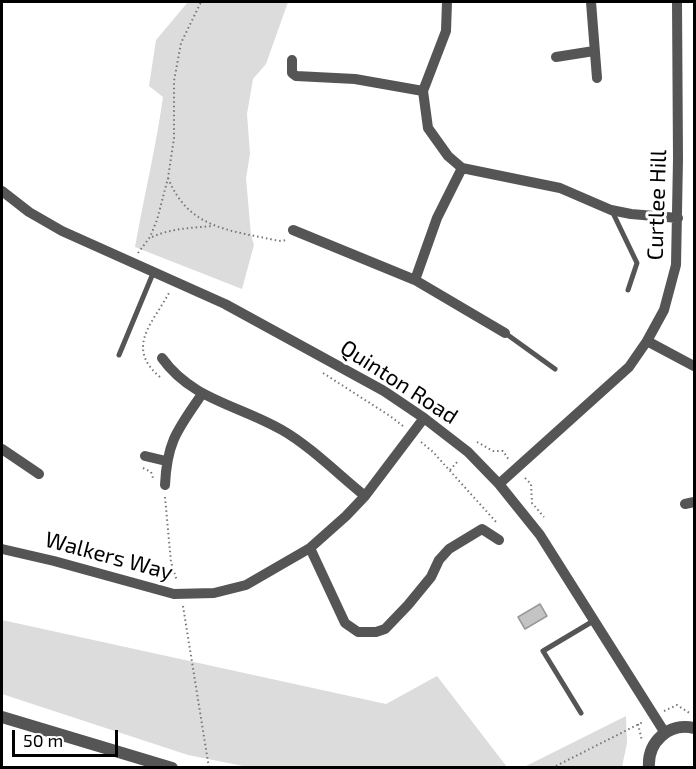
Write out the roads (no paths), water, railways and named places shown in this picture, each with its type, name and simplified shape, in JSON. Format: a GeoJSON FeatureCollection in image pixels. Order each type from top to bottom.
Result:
{"type":"FeatureCollection","features":[{"type":"Feature","properties":{"kind":"street"},"geometry":{"type":"LineString","coordinates":[[447,2],[446,30],[423,91],[428,128],[448,156],[462,168],[560,189],[611,210],[678,218]]}},
{"type":"Feature","properties":{"kind":"street"},"geometry":{"type":"LineString","coordinates":[[591,2],[597,78]]}},
{"type":"Feature","properties":{"kind":"street","name":"Curtlee Hill"},"geometry":{"type":"LineString","coordinates":[[499,484],[616,381],[647,341],[664,310],[676,265],[678,218],[677,2]]}},
{"type":"Feature","properties":{"kind":"street"},"geometry":{"type":"LineString","coordinates":[[556,57],[594,51]]}},
{"type":"Feature","properties":{"kind":"street"},"geometry":{"type":"LineString","coordinates":[[292,60],[292,73],[296,76],[339,77],[423,91]]}},
{"type":"Feature","properties":{"kind":"street"},"geometry":{"type":"LineString","coordinates":[[415,280],[437,218],[462,168]]}},
{"type":"Feature","properties":{"kind":"street","name":"Quinton Road"},"geometry":{"type":"LineString","coordinates":[[2,191],[29,212],[62,231],[175,280],[287,336],[384,391],[468,452],[499,484],[540,535],[665,733]]}},
{"type":"Feature","properties":{"kind":"street"},"geometry":{"type":"LineString","coordinates":[[293,230],[415,280],[505,333]]}},
{"type":"Feature","properties":{"kind":"street"},"geometry":{"type":"LineString","coordinates":[[647,341],[694,366]]}},
{"type":"Feature","properties":{"kind":"street"},"geometry":{"type":"LineString","coordinates":[[162,358],[173,373],[202,394],[281,429],[365,496]]}},
{"type":"Feature","properties":{"kind":"street"},"geometry":{"type":"LineString","coordinates":[[165,485],[166,461],[170,446],[179,427],[202,394]]}},
{"type":"Feature","properties":{"kind":"street","name":"Walkers Way"},"geometry":{"type":"LineString","coordinates":[[2,549],[181,594],[213,593],[246,585],[310,548],[346,516],[365,496],[424,418]]}},
{"type":"Feature","properties":{"kind":"street"},"geometry":{"type":"LineString","coordinates":[[2,449],[39,474]]}},
{"type":"Feature","properties":{"kind":"street"},"geometry":{"type":"LineString","coordinates":[[143,461],[166,461]]}},
{"type":"Feature","properties":{"kind":"street"},"geometry":{"type":"LineString","coordinates":[[310,548],[345,623],[358,632],[376,632],[385,628],[408,605],[431,577],[439,560],[449,549],[482,529],[501,535]]}},
{"type":"Feature","properties":{"kind":"street"},"geometry":{"type":"LineString","coordinates":[[2,717],[172,768]]}},
{"type":"Feature","properties":{"kind":"street"},"geometry":{"type":"LineString","coordinates":[[649,768],[651,750],[659,737],[674,728],[688,726],[694,728]]}},
{"type":"Feature","properties":{"kind":"lane"},"geometry":{"type":"LineString","coordinates":[[611,210],[637,263],[628,290]]}},
{"type":"Feature","properties":{"kind":"lane"},"geometry":{"type":"LineString","coordinates":[[119,355],[154,272]]}},
{"type":"Feature","properties":{"kind":"lane"},"geometry":{"type":"LineString","coordinates":[[505,333],[555,369]]}},
{"type":"Feature","properties":{"kind":"lane"},"geometry":{"type":"LineString","coordinates":[[580,713],[543,651],[595,620]]}}]}
